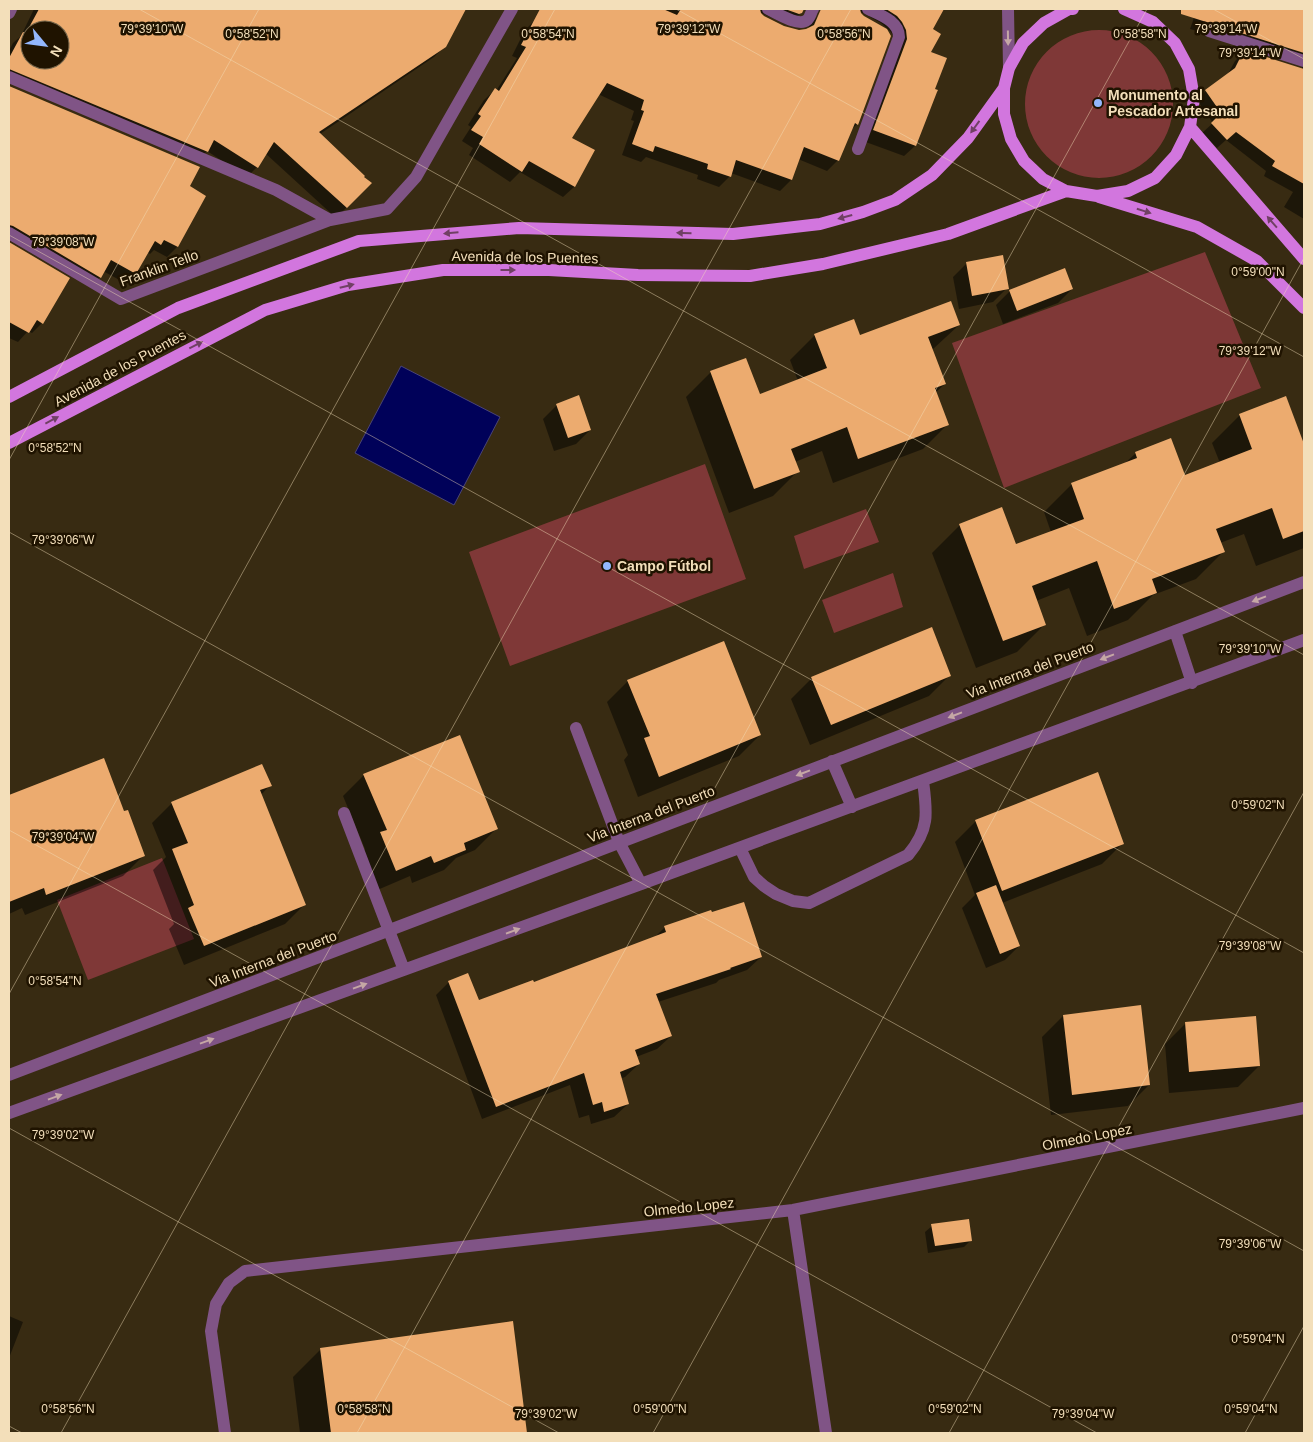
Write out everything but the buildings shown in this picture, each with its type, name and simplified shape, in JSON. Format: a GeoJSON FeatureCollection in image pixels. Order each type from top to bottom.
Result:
{"type":"FeatureCollection","features":[{"type":"Feature","properties":{"kind":"main road"},"geometry":{"type":"LineString","coordinates":[[1073,9],[1069,9],[1044,23],[1023,42],[1009,68],[1004,88],[1004,114],[1011,139],[1024,161],[1043,179],[1066,191],[1097,196],[1196,227],[1257,261],[1302,301]]}},
{"type":"Feature","properties":{"kind":"main road"},"geometry":{"type":"LineString","coordinates":[[1097,196],[1128,191],[1155,178],[1176,155],[1190,127],[1194,98],[1189,69],[1175,43],[1153,22],[1124,9]]}},
{"type":"Feature","properties":{"kind":"main road","name":"Avenida de los Puentes"},"geometry":{"type":"LineString","coordinates":[[9,397],[178,308],[359,241],[519,228],[733,234],[820,224],[863,212],[895,200],[932,175],[968,138],[1004,88]]}},
{"type":"Feature","properties":{"kind":"main road"},"geometry":{"type":"LineString","coordinates":[[1190,127],[1304,258]]}},
{"type":"Feature","properties":{"kind":"main road","name":"Avenida de los Puentes"},"geometry":{"type":"LineString","coordinates":[[9,443],[265,310],[348,285],[443,270],[549,270],[638,275],[750,276],[824,264],[948,234],[1066,191]]}},
{"type":"Feature","properties":{"kind":"street"},"geometry":{"type":"LineString","coordinates":[[9,13],[11,9]]}},
{"type":"Feature","properties":{"kind":"street"},"geometry":{"type":"LineString","coordinates":[[9,78],[276,190],[330,220],[387,209],[416,177],[512,9]]}},
{"type":"Feature","properties":{"kind":"street"},"geometry":{"type":"LineString","coordinates":[[768,9],[796,22],[802,22],[807,20],[813,9]]}},
{"type":"Feature","properties":{"kind":"street"},"geometry":{"type":"LineString","coordinates":[[858,149],[899,36],[899,32],[894,24],[868,9]]}},
{"type":"Feature","properties":{"kind":"street"},"geometry":{"type":"LineString","coordinates":[[1008,9],[1009,68]]}},
{"type":"Feature","properties":{"kind":"street"},"geometry":{"type":"LineString","coordinates":[[1209,31],[1304,61]]}},
{"type":"Feature","properties":{"kind":"street","name":"Franklin Tello"},"geometry":{"type":"LineString","coordinates":[[9,233],[121,299],[330,220]]}},
{"type":"Feature","properties":{"kind":"street","name":"Via Interna del Puerto"},"geometry":{"type":"LineString","coordinates":[[9,1075],[1304,582]]}},
{"type":"Feature","properties":{"kind":"street"},"geometry":{"type":"LineString","coordinates":[[1175,631],[1192,682]]}},
{"type":"Feature","properties":{"kind":"street"},"geometry":{"type":"LineString","coordinates":[[9,1113],[740,848],[1304,640]]}},
{"type":"Feature","properties":{"kind":"street"},"geometry":{"type":"LineString","coordinates":[[576,728],[619,842],[641,884]]}},
{"type":"Feature","properties":{"kind":"street"},"geometry":{"type":"LineString","coordinates":[[832,762],[852,807]]}},
{"type":"Feature","properties":{"kind":"street"},"geometry":{"type":"LineString","coordinates":[[740,848],[754,877],[764,886],[776,894],[793,901],[809,903],[908,855],[916,846],[927,814],[923,781]]}},
{"type":"Feature","properties":{"kind":"street"},"geometry":{"type":"LineString","coordinates":[[344,814],[404,970]]}},
{"type":"Feature","properties":{"kind":"street","name":"Olmedo Lopez"},"geometry":{"type":"LineString","coordinates":[[225,1433],[211,1331],[216,1304],[229,1283],[245,1270],[793,1210],[1304,1108]]}},
{"type":"Feature","properties":{"kind":"street"},"geometry":{"type":"LineString","coordinates":[[793,1210],[826,1433]]}},
{"type":"Feature","properties":{"kind":"shaded area"},"geometry":{"type":"Polygon","coordinates":[[[1099,30],[1113,31],[1127,36],[1140,42],[1151,52],[1161,63],[1167,76],[1172,90],[1172,118],[1167,132],[1161,145],[1151,156],[1140,166],[1127,172],[1113,177],[1099,178],[1085,177],[1071,172],[1058,166],[1047,156],[1037,145],[1031,132],[1026,118],[1025,104],[1026,90],[1031,76],[1037,63],[1047,52],[1058,42],[1071,36],[1085,31],[1099,30]]]}},
{"type":"Feature","properties":{"kind":"shaded area"},"geometry":{"type":"Polygon","coordinates":[[[1205,252],[1261,388],[1004,488],[952,343],[1205,252]]]}},
{"type":"Feature","properties":{"kind":"shaded area"},"geometry":{"type":"Polygon","coordinates":[[[401,366],[500,417],[454,505],[355,453],[401,366]]]}},
{"type":"Feature","properties":{"kind":"shaded area","name":"Campo Fútbol"},"geometry":{"type":"Polygon","coordinates":[[[705,464],[746,579],[510,666],[469,552],[705,464]]]}},
{"type":"Feature","properties":{"kind":"shaded area"},"geometry":{"type":"Polygon","coordinates":[[[866,509],[879,542],[804,569],[794,536],[866,509]]]}},
{"type":"Feature","properties":{"kind":"shaded area"},"geometry":{"type":"Polygon","coordinates":[[[893,573],[903,607],[834,633],[822,600],[893,573]]]}},
{"type":"Feature","properties":{"kind":"shaded area"},"geometry":{"type":"Polygon","coordinates":[[[162,858],[194,939],[88,980],[57,900],[162,858]]]}},
{"type":"Feature","properties":{"kind":"place","name":"Monumento al Pescador Artesanal"},"geometry":{"type":"Point","coordinates":[1098,103]}},
{"type":"Feature","properties":{"kind":"place","name":"Campo Fútbol"},"geometry":{"type":"Point","coordinates":[607,566]}}]}
